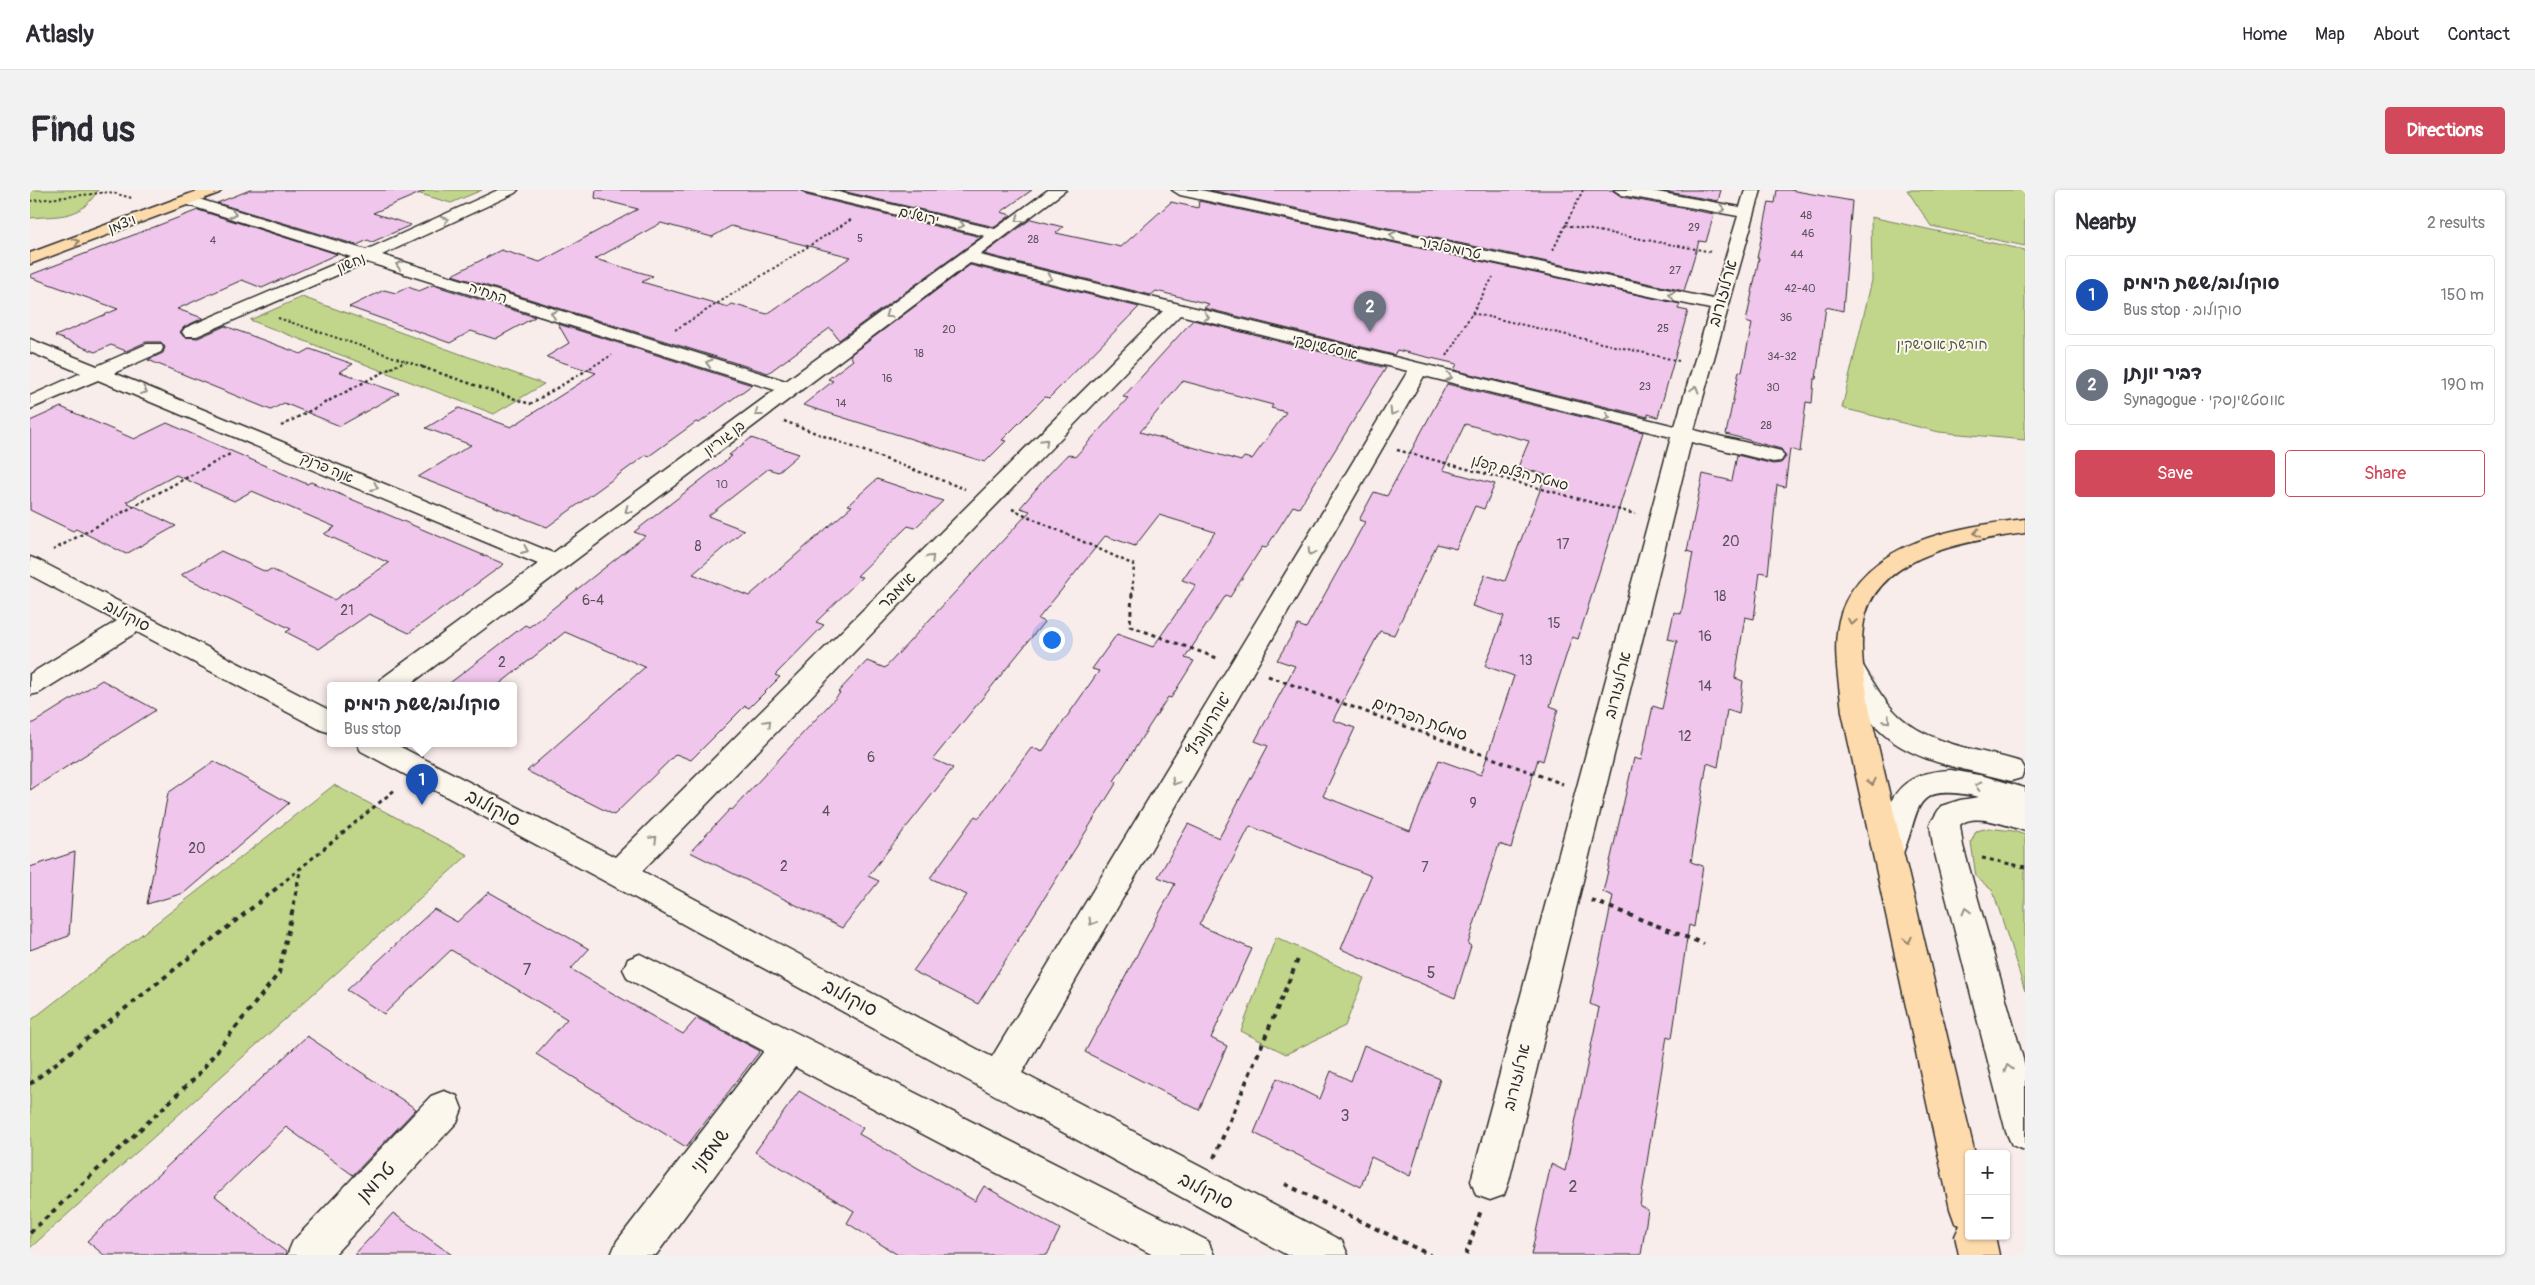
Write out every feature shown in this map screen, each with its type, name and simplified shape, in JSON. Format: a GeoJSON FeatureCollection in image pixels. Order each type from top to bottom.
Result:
{"type":"FeatureCollection","features":[{"type":"Feature","properties":{"kind":"main road","name":"ויצמן"},"geometry":{"type":"LineString","coordinates":[[30,244],[145,202],[214,190]]}},
{"type":"Feature","properties":{"kind":"main road","name":"ויצמן"},"geometry":{"type":"LineString","coordinates":[[30,259],[181,195]]}},
{"type":"Feature","properties":{"kind":"main road"},"geometry":{"type":"LineString","coordinates":[[1966,1195],[1856,712],[1850,665],[1850,640],[1854,612],[1866,590],[1885,570],[1907,556],[1937,543],[1970,534],[2025,526]]}},
{"type":"Feature","properties":{"kind":"main road"},"geometry":{"type":"LineString","coordinates":[[1976,1240],[1979,1255]]}},
{"type":"Feature","properties":{"kind":"street","name":"נחשון"},"geometry":{"type":"LineString","coordinates":[[191,332],[369,255],[510,190]]}},
{"type":"Feature","properties":{"kind":"street","name":"ירושלים"},"geometry":{"type":"LineString","coordinates":[[811,190],[998,234]]}},
{"type":"Feature","properties":{"kind":"street","name":"בן גוריון"},"geometry":{"type":"LineString","coordinates":[[395,682],[1058,190]]}},
{"type":"Feature","properties":{"kind":"street","name":"טרומפלדור"},"geometry":{"type":"LineString","coordinates":[[1180,190],[1719,306]]}},
{"type":"Feature","properties":{"kind":"street"},"geometry":{"type":"LineString","coordinates":[[1622,190],[1746,213]]}},
{"type":"Feature","properties":{"kind":"street","name":"ארלוזורוב"},"geometry":{"type":"LineString","coordinates":[[1490,1181],[1682,436],[1753,190]]}},
{"type":"Feature","properties":{"kind":"street","name":"התחיה"},"geometry":{"type":"LineString","coordinates":[[181,195],[789,388]]}},
{"type":"Feature","properties":{"kind":"street","name":"אוסטשינסקי"},"geometry":{"type":"LineString","coordinates":[[968,257],[1682,436],[1773,456]]}},
{"type":"Feature","properties":{"kind":"street","name":"אימבר"},"geometry":{"type":"LineString","coordinates":[[620,874],[1175,309]]}},
{"type":"Feature","properties":{"kind":"street","name":"אנה פרנק"},"geometry":{"type":"LineString","coordinates":[[30,345],[556,563]]}},
{"type":"Feature","properties":{"kind":"street"},"geometry":{"type":"LineString","coordinates":[[30,403],[154,348]]}},
{"type":"Feature","properties":{"kind":"street","name":"אהרונוביץ'"},"geometry":{"type":"LineString","coordinates":[[999,1078],[1374,444],[1427,372]]}},
{"type":"Feature","properties":{"kind":"street","name":"סוקולוב"},"geometry":{"type":"LineString","coordinates":[[39,559],[136,620],[327,721]]}},
{"type":"Feature","properties":{"kind":"street"},"geometry":{"type":"LineString","coordinates":[[30,686],[136,620]]}},
{"type":"Feature","properties":{"kind":"street"},"geometry":{"type":"LineString","coordinates":[[1850,665],[1877,710],[1904,736],[1922,745],[2011,770]]}},
{"type":"Feature","properties":{"kind":"street","name":"סוקולוב"},"geometry":{"type":"LineString","coordinates":[[377,747],[620,874],[1202,1189],[1328,1255]]}},
{"type":"Feature","properties":{"kind":"street"},"geometry":{"type":"LineString","coordinates":[[1888,853],[1902,808],[1913,791],[1927,785],[1943,782],[1966,783],[2025,799]]}},
{"type":"Feature","properties":{"kind":"street"},"geometry":{"type":"LineString","coordinates":[[2025,819],[1993,809],[1974,808],[1951,814],[1945,824],[1950,851],[2025,1132]]}},
{"type":"Feature","properties":{"kind":"street"},"geometry":{"type":"LineString","coordinates":[[640,969],[1194,1255]]}},
{"type":"Feature","properties":{"kind":"street","name":"שמעוני"},"geometry":{"type":"LineString","coordinates":[[631,1255],[790,1046]]}},
{"type":"Feature","properties":{"kind":"street","name":"טרומן"},"geometry":{"type":"LineString","coordinates":[[307,1255],[444,1109]]}},
{"type":"Feature","properties":{"kind":"path"},"geometry":{"type":"LineString","coordinates":[[1544,267],[1583,190]]}},
{"type":"Feature","properties":{"kind":"path"},"geometry":{"type":"LineString","coordinates":[[30,201],[109,192],[145,202]]}},
{"type":"Feature","properties":{"kind":"path"},"geometry":{"type":"LineString","coordinates":[[247,307],[530,404],[643,343],[875,205]]}},
{"type":"Feature","properties":{"kind":"path"},"geometry":{"type":"LineString","coordinates":[[1565,225],[1734,256]]}},
{"type":"Feature","properties":{"kind":"path"},"geometry":{"type":"LineString","coordinates":[[1427,372],[1472,313],[1503,259]]}},
{"type":"Feature","properties":{"kind":"path"},"geometry":{"type":"LineString","coordinates":[[1472,313],[1702,366]]}},
{"type":"Feature","properties":{"kind":"path"},"geometry":{"type":"LineString","coordinates":[[39,559],[405,361]]}},
{"type":"Feature","properties":{"kind":"path"},"geometry":{"type":"LineString","coordinates":[[760,412],[989,498]]}},
{"type":"Feature","properties":{"kind":"path","name":"סמטת הצלם קפלן"},"geometry":{"type":"LineString","coordinates":[[1374,444],[1660,521]]}},
{"type":"Feature","properties":{"kind":"path","name":"סמטת הפרחים"},"geometry":{"type":"LineString","coordinates":[[989,498],[1134,565],[1130,626],[1590,794]]}},
{"type":"Feature","properties":{"kind":"path"},"geometry":{"type":"LineString","coordinates":[[30,1084],[302,868],[419,769]]}},
{"type":"Feature","properties":{"kind":"path"},"geometry":{"type":"LineString","coordinates":[[1950,851],[2025,867]]}},
{"type":"Feature","properties":{"kind":"path"},"geometry":{"type":"LineString","coordinates":[[30,1233],[197,1076],[280,973],[302,868]]}},
{"type":"Feature","properties":{"kind":"path"},"geometry":{"type":"LineString","coordinates":[[1565,890],[1704,944]]}},
{"type":"Feature","properties":{"kind":"path"},"geometry":{"type":"LineString","coordinates":[[1202,1189],[1298,957]]}},
{"type":"Feature","properties":{"kind":"path"},"geometry":{"type":"LineString","coordinates":[[1466,1255],[1490,1181]]}},
{"type":"Feature","properties":{"kind":"path"},"geometry":{"type":"LineString","coordinates":[[1285,1184],[1430,1255]]}},
{"type":"Feature","properties":{"kind":"green space"},"geometry":{"type":"Polygon","coordinates":[[[30,190],[98,190],[84,207],[77,211],[60,216],[30,218],[30,190]]]}},
{"type":"Feature","properties":{"kind":"green space"},"geometry":{"type":"Polygon","coordinates":[[[423,190],[482,190],[451,203],[417,193],[423,190]]]}},
{"type":"Feature","properties":{"kind":"green space"},"geometry":{"type":"Polygon","coordinates":[[[1907,190],[2025,190],[2025,246],[1931,226],[1907,190]]]}},
{"type":"Feature","properties":{"kind":"green space","name":"חורשת אוסישקין"},"geometry":{"type":"Polygon","coordinates":[[[1871,217],[2025,250],[2025,440],[1939,432],[1842,408],[1872,280],[1871,217]]]}},
{"type":"Feature","properties":{"kind":"green space"},"geometry":{"type":"Polygon","coordinates":[[[302,297],[544,384],[494,414],[250,320],[302,297]]]}},
{"type":"Feature","properties":{"kind":"green space"},"geometry":{"type":"Polygon","coordinates":[[[334,785],[468,855],[30,1248],[30,1021],[334,785]]]}},
{"type":"Feature","properties":{"kind":"green space"},"geometry":{"type":"Polygon","coordinates":[[[1989,828],[2013,831],[2025,835],[2025,991],[1993,891],[1976,877],[1971,842],[1976,831],[1989,828]]]}},
{"type":"Feature","properties":{"kind":"green space"},"geometry":{"type":"Polygon","coordinates":[[[1276,937],[1364,978],[1345,1026],[1286,1054],[1241,1031],[1276,937]]]}},
{"type":"Feature","properties":{"kind":"building"},"geometry":{"type":"Polygon","coordinates":[[[250,190],[427,190],[373,213],[411,225],[372,242],[368,240],[357,245],[217,203],[250,190]]]}},
{"type":"Feature","properties":{"kind":"building"},"geometry":{"type":"Polygon","coordinates":[[[596,190],[801,190],[806,195],[981,237],[839,340],[830,328],[768,373],[452,275],[501,250],[540,262],[638,209],[595,198],[596,190]],[[661,223],[595,259],[653,276],[642,282],[728,307],[732,304],[767,314],[851,257],[731,226],[712,237],[661,223]]]}},
{"type":"Feature","properties":{"kind":"building"},"geometry":{"type":"Polygon","coordinates":[[[838,190],[1032,190],[1001,212],[1011,215],[995,227],[838,190]]]}},
{"type":"Feature","properties":{"kind":"building"},"geometry":{"type":"Polygon","coordinates":[[[1210,190],[1612,190],[1622,197],[1714,214],[1706,242],[1699,241],[1684,291],[1210,190]]]}},
{"type":"Feature","properties":{"kind":"building"},"geometry":{"type":"Polygon","coordinates":[[[1657,190],[1721,190],[1718,201],[1657,190]]]}},
{"type":"Feature","properties":{"kind":"building"},"geometry":{"type":"Polygon","coordinates":[[[1777,190],[1790,190],[1852,201],[1843,311],[1826,307],[1812,403],[1806,402],[1800,452],[1790,449],[1785,487],[1777,485],[1768,574],[1760,572],[1754,619],[1745,617],[1735,678],[1743,681],[1739,714],[1727,710],[1718,767],[1707,763],[1691,862],[1703,866],[1694,927],[1689,925],[1672,1038],[1667,1036],[1640,1206],[1648,1210],[1641,1255],[1531,1255],[1551,1164],[1565,1171],[1599,1008],[1590,1004],[1613,896],[1603,892],[1634,758],[1641,760],[1653,706],[1662,709],[1677,641],[1668,639],[1674,612],[1681,614],[1693,553],[1687,551],[1703,474],[1732,481],[1737,455],[1773,464],[1781,463],[1786,457],[1781,449],[1726,434],[1739,371],[1742,372],[1752,324],[1746,322],[1759,258],[1757,258],[1769,202],[1775,203],[1777,190]]]}},
{"type":"Feature","properties":{"kind":"building"},"geometry":{"type":"Polygon","coordinates":[[[1199,201],[1680,304],[1678,309],[1688,311],[1658,417],[1648,414],[1648,417],[1454,370],[1457,364],[1397,350],[1394,355],[1204,308],[1209,304],[1156,291],[1151,295],[984,254],[1031,219],[1063,227],[1056,233],[1121,247],[1171,202],[1198,208],[1199,201]]]}},
{"type":"Feature","properties":{"kind":"building"},"geometry":{"type":"Polygon","coordinates":[[[198,210],[337,254],[262,288],[242,280],[177,309],[203,318],[184,327],[180,332],[184,337],[198,338],[225,326],[301,354],[310,349],[353,364],[340,372],[399,393],[340,426],[284,403],[271,410],[148,360],[163,353],[165,347],[161,342],[146,342],[126,351],[111,345],[95,352],[55,336],[118,309],[30,277],[30,275],[198,210]]]}},
{"type":"Feature","properties":{"kind":"building"},"geometry":{"type":"Polygon","coordinates":[[[970,265],[1139,307],[1049,398],[1045,397],[1002,440],[1006,441],[985,462],[803,405],[833,381],[828,379],[853,360],[850,355],[970,265]]]}},
{"type":"Feature","properties":{"kind":"building"},"geometry":{"type":"Polygon","coordinates":[[[433,285],[535,317],[495,339],[471,331],[450,343],[349,307],[384,290],[396,293],[408,287],[419,291],[433,285]]]}},
{"type":"Feature","properties":{"kind":"building"},"geometry":{"type":"Polygon","coordinates":[[[1193,320],[1386,368],[1299,508],[1293,506],[1266,548],[1262,547],[1230,597],[1226,595],[1185,658],[1194,661],[1171,698],[1168,697],[1114,781],[1117,782],[978,1004],[913,971],[967,895],[930,878],[975,816],[979,818],[1032,747],[1042,752],[1099,671],[1092,669],[1117,634],[1153,647],[1196,585],[1182,580],[1215,532],[1159,515],[1135,546],[1105,536],[1038,619],[1044,622],[933,759],[953,768],[868,876],[879,881],[842,928],[690,852],[730,809],[732,810],[867,661],[885,668],[1030,511],[1020,508],[1068,454],[1075,457],[1128,398],[1123,397],[1193,320]],[[1183,381],[1140,432],[1241,461],[1244,457],[1252,459],[1286,412],[1271,408],[1273,405],[1183,381]]]}},
{"type":"Feature","properties":{"kind":"building"},"geometry":{"type":"Polygon","coordinates":[[[558,324],[752,385],[699,423],[696,422],[649,456],[646,455],[547,527],[418,477],[471,445],[426,428],[459,408],[511,427],[596,373],[546,357],[569,343],[558,324]]]}},
{"type":"Feature","properties":{"kind":"building"},"geometry":{"type":"Polygon","coordinates":[[[1447,384],[1643,432],[1578,639],[1572,637],[1550,706],[1558,709],[1543,761],[1538,759],[1511,848],[1499,844],[1468,944],[1471,946],[1455,998],[1341,949],[1371,876],[1250,826],[1199,925],[1252,949],[1211,1038],[1227,1046],[1199,1110],[1085,1052],[1175,884],[1158,877],[1188,824],[1219,838],[1268,746],[1255,741],[1295,666],[1277,660],[1298,625],[1306,628],[1365,522],[1359,520],[1374,492],[1387,496],[1447,384]],[[1465,424],[1443,470],[1495,484],[1484,509],[1475,506],[1456,549],[1437,544],[1394,635],[1380,631],[1333,720],[1355,728],[1323,796],[1410,831],[1439,760],[1481,775],[1514,676],[1485,666],[1504,616],[1472,606],[1485,575],[1505,581],[1546,475],[1518,467],[1529,441],[1465,424]]]}},
{"type":"Feature","properties":{"kind":"building"},"geometry":{"type":"Polygon","coordinates":[[[61,407],[134,439],[167,423],[307,484],[311,482],[504,564],[409,633],[369,614],[319,649],[286,632],[291,629],[181,575],[221,551],[266,572],[271,569],[334,600],[389,563],[324,534],[335,527],[252,491],[234,501],[176,475],[126,502],[176,526],[126,554],[76,529],[73,531],[30,510],[30,421],[61,407]]]}},
{"type":"Feature","properties":{"kind":"building"},"geometry":{"type":"Polygon","coordinates":[[[751,438],[799,454],[778,472],[768,469],[708,516],[744,530],[693,574],[749,596],[852,506],[848,505],[877,479],[943,501],[915,528],[908,526],[857,576],[862,577],[816,622],[824,625],[775,675],[780,677],[749,708],[745,706],[691,760],[676,754],[614,815],[527,771],[645,667],[565,632],[502,682],[451,682],[525,625],[529,627],[645,536],[634,532],[732,456],[729,455],[751,438]]]}},
{"type":"Feature","properties":{"kind":"building"},"geometry":{"type":"Polygon","coordinates":[[[102,680],[156,710],[30,790],[30,725],[102,680]]]}},
{"type":"Feature","properties":{"kind":"building"},"geometry":{"type":"Polygon","coordinates":[[[214,761],[289,803],[184,893],[147,904],[168,793],[214,761]]]}},
{"type":"Feature","properties":{"kind":"building"},"geometry":{"type":"Polygon","coordinates":[[[75,852],[69,936],[30,950],[30,867],[75,852]]]}},
{"type":"Feature","properties":{"kind":"building"},"geometry":{"type":"Polygon","coordinates":[[[489,892],[589,949],[571,969],[683,1034],[697,1018],[760,1051],[686,1147],[536,1054],[567,1019],[451,950],[384,1014],[347,990],[434,909],[457,922],[489,892]]]}},
{"type":"Feature","properties":{"kind":"building"},"geometry":{"type":"Polygon","coordinates":[[[307,1036],[416,1109],[353,1175],[286,1127],[215,1196],[286,1252],[285,1255],[104,1255],[87,1241],[307,1036]]]}},
{"type":"Feature","properties":{"kind":"building"},"geometry":{"type":"Polygon","coordinates":[[[1364,1045],[1440,1079],[1410,1176],[1371,1157],[1361,1187],[1254,1133],[1277,1078],[1320,1099],[1331,1071],[1351,1081],[1364,1045]]]}},
{"type":"Feature","properties":{"kind":"building"},"geometry":{"type":"Polygon","coordinates":[[[799,1091],[863,1128],[859,1134],[975,1201],[984,1186],[1060,1229],[1047,1255],[898,1255],[847,1223],[854,1211],[755,1152],[799,1091]]]}},
{"type":"Feature","properties":{"kind":"building"},"geometry":{"type":"Polygon","coordinates":[[[393,1213],[452,1255],[354,1255],[393,1213]]]}},
{"type":"Feature","properties":{"kind":"place","name":"דביר יונתן"},"geometry":{"type":"Point","coordinates":[1370,332]}},
{"type":"Feature","properties":{"kind":"place","name":"סוקולוב/ששת הימים"},"geometry":{"type":"Point","coordinates":[422,805]}}]}
